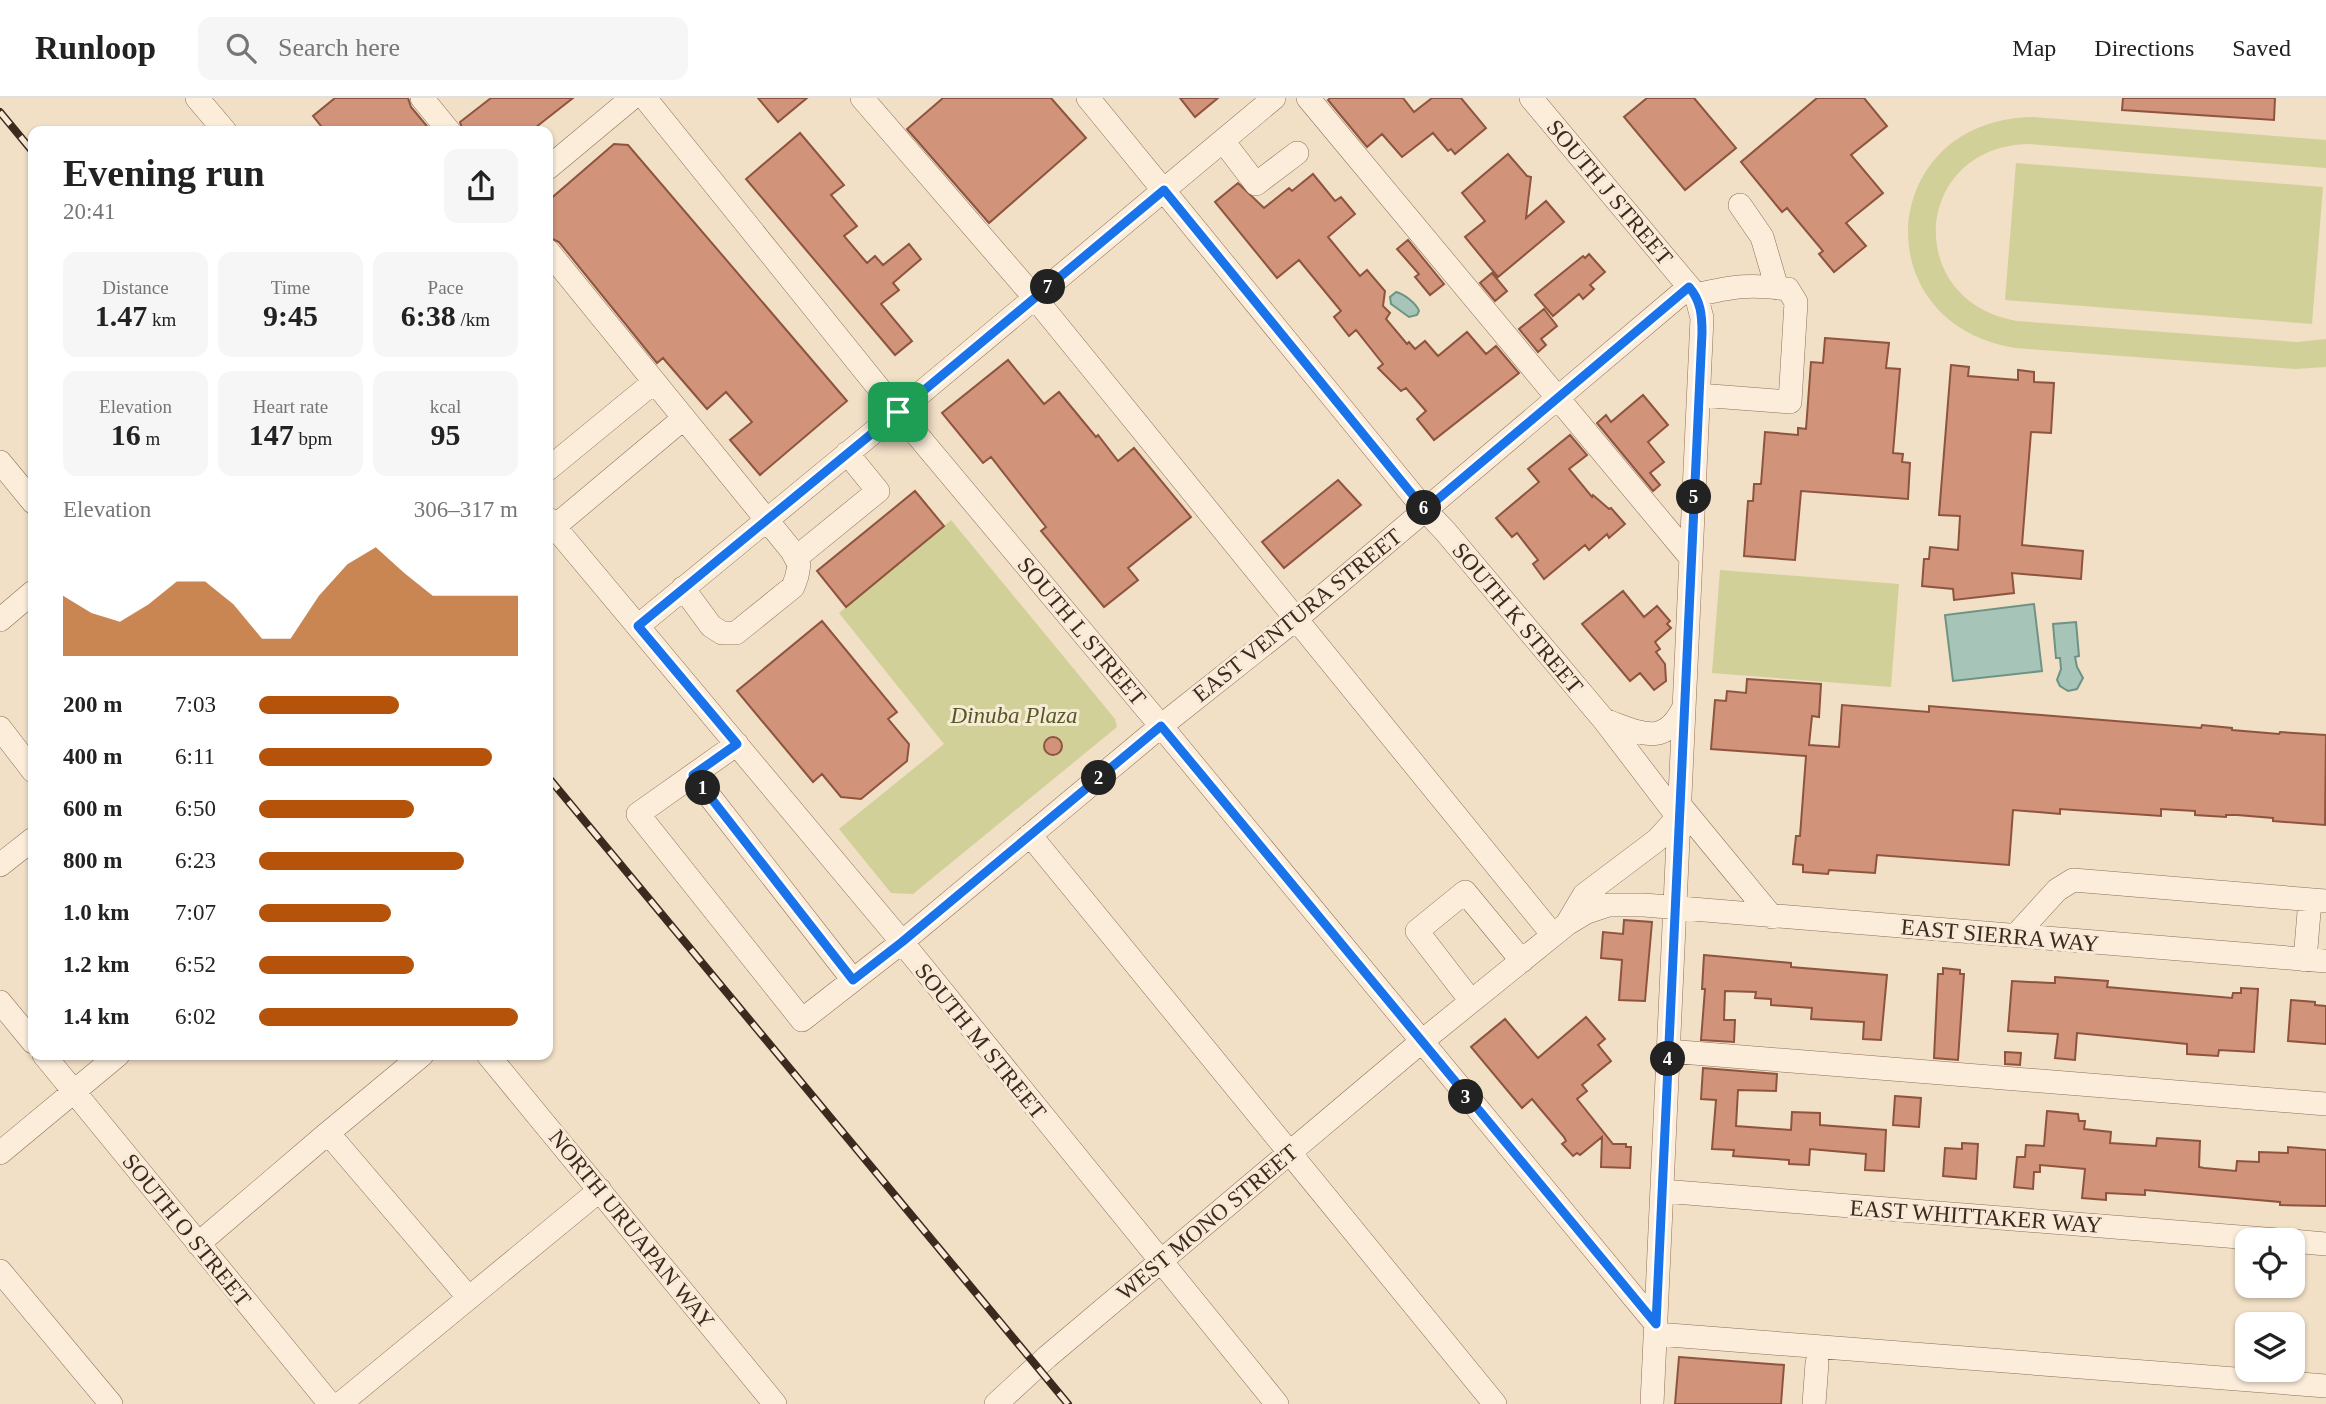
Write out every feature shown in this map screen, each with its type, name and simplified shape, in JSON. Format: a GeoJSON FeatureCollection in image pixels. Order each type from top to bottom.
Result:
{"type":"FeatureCollection","features":[{"type":"Feature","properties":{"kind":"street"},"geometry":{"type":"LineString","coordinates":[[197,98],[221,126]]}},
{"type":"Feature","properties":{"kind":"street"},"geometry":{"type":"LineString","coordinates":[[422,98],[445,126]]}},
{"type":"Feature","properties":{"kind":"street"},"geometry":{"type":"LineString","coordinates":[[553,164],[632,98]]}},
{"type":"Feature","properties":{"kind":"street","name":"SOUTH L STREET"},"geometry":{"type":"LineString","coordinates":[[645,98],[898,412],[1161,726],[1656,1329]]}},
{"type":"Feature","properties":{"kind":"street"},"geometry":{"type":"LineString","coordinates":[[862,98],[1035,298],[1296,620],[1560,929],[1584,895],[1657,840],[1678,810]]}},
{"type":"Feature","properties":{"kind":"street","name":"SOUTH K STREET"},"geometry":{"type":"LineString","coordinates":[[1088,98],[1425,510],[1678,810],[1772,917]]}},
{"type":"Feature","properties":{"kind":"street"},"geometry":{"type":"LineString","coordinates":[[638,626],[1274,98]]}},
{"type":"Feature","properties":{"kind":"street"},"geometry":{"type":"LineString","coordinates":[[1308,98],[1691,558]]}},
{"type":"Feature","properties":{"kind":"street","name":"SOUTH J STREET"},"geometry":{"type":"LineString","coordinates":[[1531,98],[1693,291]]}},
{"type":"Feature","properties":{"kind":"street"},"geometry":{"type":"LineString","coordinates":[[1223,141],[1256,184],[1297,153]]}},
{"type":"Feature","properties":{"kind":"street"},"geometry":{"type":"LineString","coordinates":[[1740,205],[1762,237],[1777,288]]}},
{"type":"Feature","properties":{"kind":"street"},"geometry":{"type":"LineString","coordinates":[[553,257],[797,557],[797,576],[793,587],[736,633],[722,633],[711,626],[683,588]]}},
{"type":"Feature","properties":{"kind":"street"},"geometry":{"type":"LineString","coordinates":[[1634,1404],[1652,1397],[1656,1329],[1702,318],[1693,291],[1739,285],[1788,289],[1796,302],[1790,402],[1699,395]]}},
{"type":"Feature","properties":{"kind":"street","name":"EAST VENTURA STREET"},"geometry":{"type":"LineString","coordinates":[[693,775],[638,814],[802,1020],[902,942],[1161,726],[1296,620],[1558,397],[1693,291]]}},
{"type":"Feature","properties":{"kind":"street"},"geometry":{"type":"LineString","coordinates":[[553,465],[654,382]]}},
{"type":"Feature","properties":{"kind":"street"},"geometry":{"type":"LineString","coordinates":[[553,521],[684,418]]}},
{"type":"Feature","properties":{"kind":"street"},"geometry":{"type":"LineString","coordinates":[[797,557],[878,491],[847,453]]}},
{"type":"Feature","properties":{"kind":"street"},"geometry":{"type":"LineString","coordinates":[[0,461],[28,496]]}},
{"type":"Feature","properties":{"kind":"street","name":"SOUTH M STREET"},"geometry":{"type":"LineString","coordinates":[[553,525],[902,942],[1277,1404]]}},
{"type":"Feature","properties":{"kind":"street"},"geometry":{"type":"LineString","coordinates":[[0,620],[28,596]]}},
{"type":"Feature","properties":{"kind":"street"},"geometry":{"type":"LineString","coordinates":[[1604,720],[1643,733],[1655,734],[1667,731],[1676,723],[1684,707]]}},
{"type":"Feature","properties":{"kind":"street"},"geometry":{"type":"LineString","coordinates":[[0,728],[28,764]]}},
{"type":"Feature","properties":{"kind":"street"},"geometry":{"type":"LineString","coordinates":[[737,744],[693,775],[853,980]]}},
{"type":"Feature","properties":{"kind":"street"},"geometry":{"type":"LineString","coordinates":[[1030,835],[1495,1404]]}},
{"type":"Feature","properties":{"kind":"street"},"geometry":{"type":"LineString","coordinates":[[0,865],[28,843]]}},
{"type":"Feature","properties":{"kind":"street"},"geometry":{"type":"LineString","coordinates":[[2015,936],[2057,890],[2073,880],[2318,900],[2316,960]]}},
{"type":"Feature","properties":{"kind":"street"},"geometry":{"type":"LineString","coordinates":[[1471,1001],[1417,931],[1465,892],[1522,961]]}},
{"type":"Feature","properties":{"kind":"street","name":"EAST SIERRA WAY"},"geometry":{"type":"LineString","coordinates":[[1560,929],[1587,912],[1608,905],[1629,904],[2316,960]]}},
{"type":"Feature","properties":{"kind":"street","name":"WEST MONO STREET"},"geometry":{"type":"LineString","coordinates":[[996,1404],[1159,1261],[1560,929]]}},
{"type":"Feature","properties":{"kind":"street"},"geometry":{"type":"LineString","coordinates":[[0,1002],[28,1036]]}},
{"type":"Feature","properties":{"kind":"street"},"geometry":{"type":"LineString","coordinates":[[1668,1051],[2326,1104]]}},
{"type":"Feature","properties":{"kind":"street","name":"SOUTH O STREET"},"geometry":{"type":"LineString","coordinates":[[48,1060],[330,1404]]}},
{"type":"Feature","properties":{"kind":"street"},"geometry":{"type":"LineString","coordinates":[[0,1153],[112,1060]]}},
{"type":"Feature","properties":{"kind":"street"},"geometry":{"type":"LineString","coordinates":[[198,1244],[416,1060]]}},
{"type":"Feature","properties":{"kind":"street","name":"NORTH URUAPAN WAY"},"geometry":{"type":"LineString","coordinates":[[492,1060],[775,1404]]}},
{"type":"Feature","properties":{"kind":"street"},"geometry":{"type":"LineString","coordinates":[[328,1133],[469,1298]]}},
{"type":"Feature","properties":{"kind":"street"},"geometry":{"type":"LineString","coordinates":[[340,1404],[600,1190]]}},
{"type":"Feature","properties":{"kind":"street","name":"EAST WHITTAKER WAY"},"geometry":{"type":"LineString","coordinates":[[1662,1191],[2235,1237]]}},
{"type":"Feature","properties":{"kind":"street","name":"EAST WHITTAKER WAY"},"geometry":{"type":"LineString","coordinates":[[2305,1242],[2326,1244]]}},
{"type":"Feature","properties":{"kind":"street"},"geometry":{"type":"LineString","coordinates":[[0,1271],[111,1404]]}},
{"type":"Feature","properties":{"kind":"street"},"geometry":{"type":"LineString","coordinates":[[1656,1329],[2326,1386]]}},
{"type":"Feature","properties":{"kind":"street"},"geometry":{"type":"LineString","coordinates":[[1814,1404],[1817,1363]]}},
{"type":"Feature","properties":{"kind":"green space"},"geometry":{"type":"Polygon","coordinates":[[[2033,117],[2326,140],[2326,168],[2030,144],[1991,151],[1962,169],[1944,195],[1936,225],[1939,256],[1954,285],[1979,308],[2017,321],[2297,342],[2326,339],[2326,367],[2295,369],[2015,348],[1965,331],[1931,302],[1913,264],[1909,224],[1919,184],[1943,150],[1981,126],[2033,117]]]}},
{"type":"Feature","properties":{"kind":"green space"},"geometry":{"type":"Polygon","coordinates":[[[2016,163],[2323,187],[2312,324],[2005,300],[2016,163]]]}},
{"type":"Feature","properties":{"kind":"green space","name":"Dinuba Plaza"},"geometry":{"type":"Polygon","coordinates":[[[951,520],[1115,719],[1117,727],[913,894],[891,893],[839,829],[944,744],[839,613],[951,520]]]}},
{"type":"Feature","properties":{"kind":"green space"},"geometry":{"type":"Polygon","coordinates":[[[1720,570],[1899,584],[1891,687],[1712,673],[1720,570]]]}},
{"type":"Feature","properties":{"kind":"shaded area"},"geometry":{"type":"Polygon","coordinates":[[[1396,292],[1415,305],[1419,311],[1417,315],[1409,317],[1391,304],[1390,297],[1396,292]]]}},
{"type":"Feature","properties":{"kind":"shaded area"},"geometry":{"type":"Polygon","coordinates":[[[2034,604],[2042,671],[1953,681],[1945,615],[2034,604]]]}},
{"type":"Feature","properties":{"kind":"shaded area"},"geometry":{"type":"Polygon","coordinates":[[[2076,622],[2079,656],[2075,657],[2083,678],[2077,689],[2068,691],[2060,686],[2057,680],[2061,669],[2060,658],[2056,658],[2053,624],[2076,622]]]}},
{"type":"Feature","properties":{"kind":"building"},"geometry":{"type":"Polygon","coordinates":[[[335,98],[408,98],[411,107],[427,126],[321,126],[313,116],[335,98]]]}},
{"type":"Feature","properties":{"kind":"building"},"geometry":{"type":"Polygon","coordinates":[[[491,98],[573,98],[537,126],[461,126],[460,122],[491,98]]]}},
{"type":"Feature","properties":{"kind":"building"},"geometry":{"type":"Polygon","coordinates":[[[758,98],[807,98],[778,122],[758,98]]]}},
{"type":"Feature","properties":{"kind":"building"},"geometry":{"type":"Polygon","coordinates":[[[943,98],[1051,98],[1086,138],[989,223],[907,129],[943,98]]]}},
{"type":"Feature","properties":{"kind":"building"},"geometry":{"type":"Polygon","coordinates":[[[1180,98],[1218,98],[1195,117],[1180,98]]]}},
{"type":"Feature","properties":{"kind":"building"},"geometry":{"type":"Polygon","coordinates":[[[1403,98],[1414,112],[1432,98],[1461,98],[1486,128],[1455,154],[1451,149],[1448,151],[1433,133],[1402,157],[1382,134],[1367,147],[1328,100],[1403,98]]]}},
{"type":"Feature","properties":{"kind":"building"},"geometry":{"type":"Polygon","coordinates":[[[1647,98],[1694,98],[1736,148],[1685,190],[1624,117],[1647,98]]]}},
{"type":"Feature","properties":{"kind":"building"},"geometry":{"type":"Polygon","coordinates":[[[1817,98],[1864,98],[1887,126],[1851,155],[1883,193],[1846,223],[1866,246],[1834,272],[1819,254],[1823,251],[1787,208],[1782,212],[1741,162],[1817,98]]]}},
{"type":"Feature","properties":{"kind":"building"},"geometry":{"type":"Polygon","coordinates":[[[2123,98],[2275,98],[2274,120],[2122,110],[2123,98]]]}},
{"type":"Feature","properties":{"kind":"building"},"geometry":{"type":"Polygon","coordinates":[[[800,133],[844,185],[831,195],[857,226],[844,236],[867,263],[875,256],[883,265],[909,244],[921,259],[893,283],[899,290],[881,304],[912,341],[895,355],[746,179],[800,133]]]}},
{"type":"Feature","properties":{"kind":"building"},"geometry":{"type":"Polygon","coordinates":[[[614,144],[628,145],[847,401],[760,475],[730,440],[752,422],[726,392],[707,409],[663,358],[657,363],[559,242],[553,239],[553,197],[614,144]]]}},
{"type":"Feature","properties":{"kind":"building"},"geometry":{"type":"Polygon","coordinates":[[[1508,154],[1527,176],[1531,177],[1526,218],[1546,201],[1564,222],[1498,277],[1465,237],[1485,221],[1462,193],[1508,154]]]}},
{"type":"Feature","properties":{"kind":"building"},"geometry":{"type":"Polygon","coordinates":[[[1313,174],[1335,201],[1341,197],[1355,214],[1328,237],[1360,276],[1367,270],[1385,291],[1383,306],[1390,313],[1386,319],[1407,344],[1409,342],[1415,349],[1425,341],[1438,356],[1467,332],[1486,354],[1496,346],[1519,373],[1434,440],[1417,419],[1426,411],[1406,388],[1401,391],[1378,368],[1383,364],[1356,330],[1349,336],[1334,317],[1341,311],[1299,260],[1277,278],[1215,202],[1238,183],[1264,208],[1289,188],[1292,191],[1313,174]]]}},
{"type":"Feature","properties":{"kind":"building"},"geometry":{"type":"Polygon","coordinates":[[[1408,240],[1444,284],[1430,295],[1415,277],[1419,274],[1397,249],[1408,240]]]}},
{"type":"Feature","properties":{"kind":"building"},"geometry":{"type":"Polygon","coordinates":[[[1589,254],[1605,272],[1590,285],[1594,289],[1583,299],[1579,294],[1553,316],[1535,295],[1589,254]]]}},
{"type":"Feature","properties":{"kind":"building"},"geometry":{"type":"Polygon","coordinates":[[[1492,273],[1507,291],[1495,301],[1480,283],[1492,273]]]}},
{"type":"Feature","properties":{"kind":"building"},"geometry":{"type":"Polygon","coordinates":[[[1544,309],[1557,326],[1541,339],[1546,345],[1538,352],[1519,329],[1544,309]]]}},
{"type":"Feature","properties":{"kind":"building"},"geometry":{"type":"Polygon","coordinates":[[[1825,338],[1889,343],[1886,368],[1900,369],[1893,453],[1903,454],[1902,462],[1910,463],[1908,499],[1801,491],[1795,560],[1744,556],[1748,501],[1753,501],[1754,484],[1761,484],[1765,432],[1798,435],[1798,428],[1806,429],[1811,362],[1823,363],[1825,338]]]}},
{"type":"Feature","properties":{"kind":"building"},"geometry":{"type":"Polygon","coordinates":[[[1008,360],[1044,404],[1059,392],[1118,461],[1134,448],[1191,517],[1128,568],[1138,580],[1104,607],[1041,531],[1046,527],[991,457],[983,463],[942,413],[1008,360]]]}},
{"type":"Feature","properties":{"kind":"building"},"geometry":{"type":"Polygon","coordinates":[[[1951,365],[1969,367],[1968,376],[2018,380],[2018,370],[2034,372],[2034,382],[2054,383],[2051,433],[2031,432],[2022,545],[2083,551],[2081,579],[2012,573],[2014,593],[1954,600],[1953,589],[1922,586],[1924,559],[1929,559],[1930,547],[1958,550],[1960,516],[1939,515],[1951,365]]]}},
{"type":"Feature","properties":{"kind":"building"},"geometry":{"type":"Polygon","coordinates":[[[1643,395],[1668,425],[1648,442],[1664,462],[1650,473],[1660,485],[1653,491],[1597,423],[1606,415],[1611,422],[1643,395]]]}},
{"type":"Feature","properties":{"kind":"building"},"geometry":{"type":"Polygon","coordinates":[[[1570,435],[1587,455],[1569,469],[1592,497],[1593,495],[1611,508],[1625,524],[1609,538],[1607,534],[1589,550],[1585,545],[1544,579],[1533,564],[1538,560],[1517,533],[1512,537],[1496,518],[1539,482],[1528,469],[1570,435]]]}},
{"type":"Feature","properties":{"kind":"building"},"geometry":{"type":"Polygon","coordinates":[[[1338,480],[1361,505],[1284,568],[1262,542],[1338,480]]]}},
{"type":"Feature","properties":{"kind":"building"},"geometry":{"type":"Polygon","coordinates":[[[915,491],[944,526],[846,607],[817,571],[915,491]]]}},
{"type":"Feature","properties":{"kind":"building"},"geometry":{"type":"Polygon","coordinates":[[[1623,591],[1644,617],[1657,606],[1670,621],[1667,624],[1671,628],[1655,642],[1660,649],[1656,652],[1665,664],[1666,681],[1654,690],[1640,673],[1630,681],[1582,624],[1623,591]]]}},
{"type":"Feature","properties":{"kind":"building"},"geometry":{"type":"Polygon","coordinates":[[[822,621],[897,712],[888,719],[909,744],[907,761],[861,799],[841,797],[822,774],[813,782],[737,691],[822,621]]]}},
{"type":"Feature","properties":{"kind":"building"},"geometry":{"type":"Polygon","coordinates":[[[1747,679],[1821,684],[1819,717],[1812,716],[1809,745],[1839,747],[1842,705],[1929,712],[1929,706],[2201,728],[2202,725],[2279,734],[2326,735],[2325,825],[2237,815],[2195,815],[2195,811],[2161,809],[2161,816],[2060,809],[2060,814],[2013,810],[2009,865],[1877,855],[1875,873],[1829,870],[1828,874],[1803,872],[1803,865],[1793,864],[1796,836],[1800,836],[1806,756],[1711,749],[1715,700],[1726,701],[1727,691],[1746,693],[1747,679]]]}},
{"type":"Feature","properties":{"kind":"building"},"geometry":{"type":"Polygon","coordinates":[[[1049,737],[1057,737],[1062,746],[1060,753],[1049,755],[1044,750],[1044,742],[1049,737]]]}},
{"type":"Feature","properties":{"kind":"building"},"geometry":{"type":"Polygon","coordinates":[[[1624,920],[1652,922],[1645,1001],[1619,1000],[1622,960],[1601,958],[1603,932],[1623,934],[1624,920]]]}},
{"type":"Feature","properties":{"kind":"building"},"geometry":{"type":"Polygon","coordinates":[[[1704,955],[1791,963],[1791,967],[1887,975],[1881,1040],[1863,1039],[1864,1022],[1811,1019],[1812,1008],[1771,1005],[1771,999],[1755,998],[1756,992],[1725,991],[1724,1020],[1735,1020],[1734,1042],[1701,1040],[1705,989],[1702,989],[1704,955]]]}},
{"type":"Feature","properties":{"kind":"building"},"geometry":{"type":"Polygon","coordinates":[[[1943,968],[1960,970],[1960,974],[1964,974],[1958,1060],[1934,1058],[1938,974],[1943,974],[1943,968]]]}},
{"type":"Feature","properties":{"kind":"building"},"geometry":{"type":"Polygon","coordinates":[[[2055,977],[2108,981],[2107,987],[2232,998],[2233,993],[2241,993],[2241,988],[2258,989],[2254,1052],[2219,1050],[2218,1056],[2187,1054],[2187,1044],[2077,1033],[2075,1060],[2055,1058],[2058,1034],[2008,1031],[2012,981],[2055,983],[2055,977]]]}},
{"type":"Feature","properties":{"kind":"building"},"geometry":{"type":"Polygon","coordinates":[[[2291,1000],[2326,1006],[2326,1044],[2288,1041],[2291,1000]]]}},
{"type":"Feature","properties":{"kind":"building"},"geometry":{"type":"Polygon","coordinates":[[[1586,1017],[1605,1039],[1598,1045],[1611,1061],[1582,1085],[1587,1091],[1577,1099],[1613,1144],[1626,1144],[1626,1147],[1631,1147],[1630,1168],[1601,1167],[1602,1137],[1580,1155],[1577,1153],[1573,1156],[1562,1144],[1566,1141],[1564,1137],[1532,1099],[1522,1108],[1471,1047],[1505,1019],[1538,1058],[1586,1017]]]}},
{"type":"Feature","properties":{"kind":"building"},"geometry":{"type":"Polygon","coordinates":[[[2005,1052],[2021,1053],[2020,1065],[2005,1064],[2005,1052]]]}},
{"type":"Feature","properties":{"kind":"building"},"geometry":{"type":"Polygon","coordinates":[[[1703,1068],[1777,1074],[1776,1091],[1738,1090],[1736,1126],[1791,1130],[1792,1112],[1820,1113],[1820,1125],[1886,1130],[1884,1171],[1865,1170],[1866,1154],[1810,1149],[1809,1165],[1789,1164],[1789,1160],[1733,1156],[1734,1150],[1712,1149],[1716,1100],[1701,1099],[1703,1068]]]}},
{"type":"Feature","properties":{"kind":"building"},"geometry":{"type":"Polygon","coordinates":[[[1895,1096],[1921,1098],[1919,1127],[1893,1125],[1895,1096]]]}},
{"type":"Feature","properties":{"kind":"building"},"geometry":{"type":"Polygon","coordinates":[[[2047,1111],[2078,1114],[2079,1121],[2085,1121],[2084,1129],[2111,1132],[2110,1143],[2156,1146],[2157,1138],[2200,1141],[2199,1167],[2204,1168],[2236,1171],[2237,1161],[2259,1162],[2259,1152],[2288,1153],[2288,1147],[2326,1150],[2326,1206],[2280,1205],[2280,1202],[2145,1190],[2145,1195],[2106,1193],[2106,1200],[2082,1198],[2085,1169],[2040,1165],[2040,1172],[2034,1172],[2033,1189],[2014,1187],[2017,1157],[2025,1157],[2026,1145],[2044,1146],[2047,1111]]]}},
{"type":"Feature","properties":{"kind":"building"},"geometry":{"type":"Polygon","coordinates":[[[1962,1143],[1978,1144],[1976,1179],[1943,1176],[1945,1148],[1962,1149],[1962,1143]]]}},
{"type":"Feature","properties":{"kind":"building"},"geometry":{"type":"Polygon","coordinates":[[[1679,1357],[1784,1365],[1781,1404],[1675,1404],[1679,1357]]]}},
{"type":"Feature","properties":{"kind":"railway"},"geometry":{"type":"LineString","coordinates":[[0,112],[28,146]]}},
{"type":"Feature","properties":{"kind":"railway"},"geometry":{"type":"LineString","coordinates":[[553,783],[1068,1404]]}},
{"type":"Feature","properties":{"kind":"route"},"geometry":{"type":"LineString","coordinates":[[1164,190],[1425,510],[1689,287],[1696,295],[1702,318],[1702,333],[1656,1324],[1161,726],[853,980],[693,775],[737,744],[638,626],[898,412],[1164,190]]}}]}
